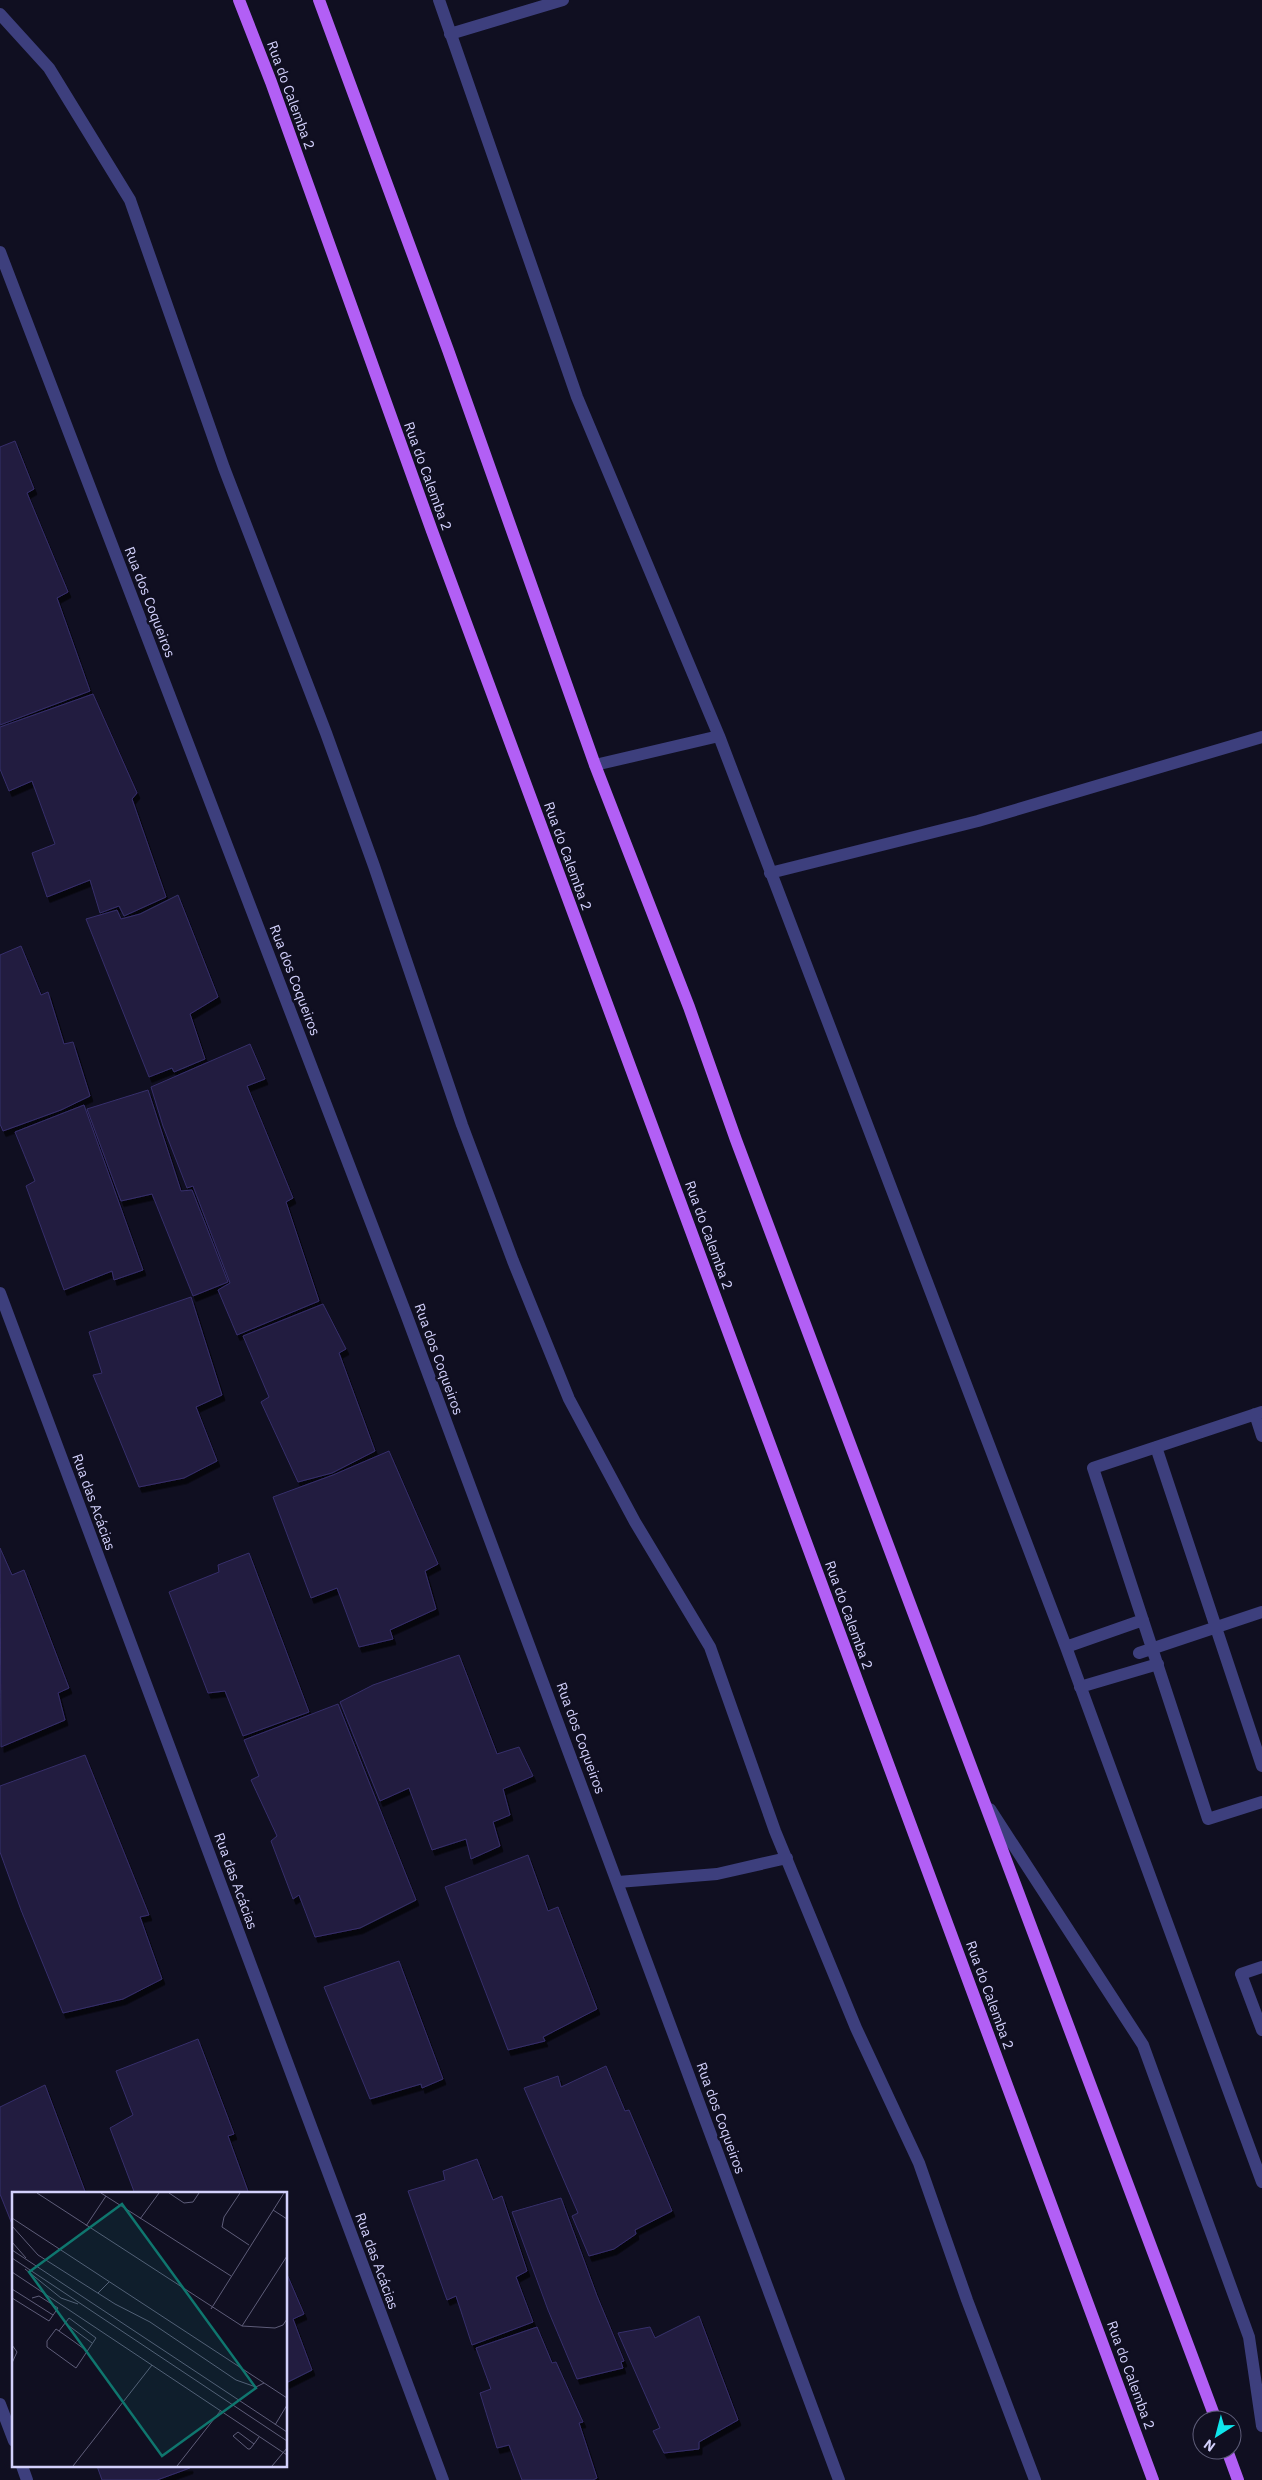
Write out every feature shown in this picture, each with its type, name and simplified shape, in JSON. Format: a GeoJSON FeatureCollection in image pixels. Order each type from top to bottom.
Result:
{"type":"FeatureCollection","features":[{"type":"Feature","properties":{"kind":"main road","name":"Rua do Calemba 2"},"geometry":{"type":"LineString","coordinates":[[239,0],[271,82],[432,532],[1153,2480]]}},
{"type":"Feature","properties":{"kind":"main road"},"geometry":{"type":"LineString","coordinates":[[319,0],[448,350],[595,765],[689,1007],[736,1140],[987,1804],[1212,2410]]}},
{"type":"Feature","properties":{"kind":"main road"},"geometry":{"type":"LineString","coordinates":[[1231,2460],[1238,2480]]}},
{"type":"Feature","properties":{"kind":"street"},"geometry":{"type":"LineString","coordinates":[[439,0],[577,396],[719,736],[1066,1646],[1262,2182]]}},
{"type":"Feature","properties":{"kind":"street"},"geometry":{"type":"LineString","coordinates":[[450,34],[563,0]]}},
{"type":"Feature","properties":{"kind":"street"},"geometry":{"type":"LineString","coordinates":[[0,14],[49,68],[130,200],[224,468],[326,733],[371,857],[462,1125],[513,1261],[569,1399],[635,1522],[710,1646],[775,1831],[856,2028],[919,2163],[967,2300],[1035,2480]]}},
{"type":"Feature","properties":{"kind":"street","name":"Rua dos Coqueiros"},"geometry":{"type":"LineString","coordinates":[[0,252],[406,1314],[839,2480]]}},
{"type":"Feature","properties":{"kind":"street"},"geometry":{"type":"LineString","coordinates":[[595,765],[719,736]]}},
{"type":"Feature","properties":{"kind":"street"},"geometry":{"type":"LineString","coordinates":[[770,873],[978,821],[1262,737]]}},
{"type":"Feature","properties":{"kind":"street","name":"Rua das Acácias"},"geometry":{"type":"LineString","coordinates":[[0,1293],[443,2480]]}},
{"type":"Feature","properties":{"kind":"street"},"geometry":{"type":"LineString","coordinates":[[1262,1436],[1258,1413],[1093,1468],[1208,1819],[1262,1802]]}},
{"type":"Feature","properties":{"kind":"street"},"geometry":{"type":"LineString","coordinates":[[1156,1447],[1262,1766]]}},
{"type":"Feature","properties":{"kind":"street"},"geometry":{"type":"LineString","coordinates":[[1139,1653],[1262,1612]]}},
{"type":"Feature","properties":{"kind":"street"},"geometry":{"type":"LineString","coordinates":[[1066,1646],[1143,1620]]}},
{"type":"Feature","properties":{"kind":"street"},"geometry":{"type":"LineString","coordinates":[[1080,1687],[1158,1664]]}},
{"type":"Feature","properties":{"kind":"street"},"geometry":{"type":"LineString","coordinates":[[987,1804],[1143,2045],[1250,2336],[1262,2426]]}},
{"type":"Feature","properties":{"kind":"street"},"geometry":{"type":"LineString","coordinates":[[618,1882],[717,1874],[787,1858]]}},
{"type":"Feature","properties":{"kind":"street"},"geometry":{"type":"LineString","coordinates":[[1262,1967],[1241,1974],[1262,2030]]}},
{"type":"Feature","properties":{"kind":"street"},"geometry":{"type":"LineString","coordinates":[[0,2404],[12,2436]]}},
{"type":"Feature","properties":{"kind":"street"},"geometry":{"type":"LineString","coordinates":[[23,2468],[27,2480]]}},
{"type":"Feature","properties":{"kind":"building"},"geometry":{"type":"Polygon","coordinates":[[[15,441],[34,489],[27,493],[68,592],[57,598],[90,691],[0,725],[0,447],[15,441]]]}},
{"type":"Feature","properties":{"kind":"building"},"geometry":{"type":"Polygon","coordinates":[[[93,694],[137,793],[132,799],[166,897],[124,916],[119,906],[100,913],[90,880],[47,897],[32,853],[55,844],[32,781],[9,791],[0,769],[0,727],[93,694]]]}},
{"type":"Feature","properties":{"kind":"building"},"geometry":{"type":"Polygon","coordinates":[[[178,895],[218,997],[190,1014],[205,1059],[174,1072],[172,1068],[149,1077],[86,919],[117,910],[121,919],[140,914],[178,895]]]}},
{"type":"Feature","properties":{"kind":"building"},"geometry":{"type":"Polygon","coordinates":[[[21,946],[41,995],[48,992],[64,1044],[73,1042],[90,1096],[61,1110],[3,1131],[0,1124],[0,955],[21,946]]]}},
{"type":"Feature","properties":{"kind":"building"},"geometry":{"type":"Polygon","coordinates":[[[250,1044],[265,1079],[247,1086],[293,1198],[286,1202],[319,1301],[237,1335],[218,1290],[230,1283],[193,1186],[187,1188],[163,1126],[151,1087],[250,1044]]]}},
{"type":"Feature","properties":{"kind":"building"},"geometry":{"type":"Polygon","coordinates":[[[148,1090],[181,1191],[192,1190],[228,1282],[193,1296],[152,1194],[121,1201],[87,1109],[148,1090]]]}},
{"type":"Feature","properties":{"kind":"building"},"geometry":{"type":"Polygon","coordinates":[[[84,1105],[143,1270],[114,1280],[112,1271],[64,1290],[26,1186],[35,1181],[15,1132],[84,1105]]]}},
{"type":"Feature","properties":{"kind":"building"},"geometry":{"type":"Polygon","coordinates":[[[191,1297],[222,1395],[196,1407],[217,1461],[184,1478],[139,1487],[93,1375],[102,1373],[89,1332],[191,1297]]]}},
{"type":"Feature","properties":{"kind":"building"},"geometry":{"type":"Polygon","coordinates":[[[323,1304],[346,1349],[339,1353],[375,1451],[332,1473],[298,1482],[261,1402],[269,1397],[243,1336],[323,1304]]]}},
{"type":"Feature","properties":{"kind":"building"},"geometry":{"type":"Polygon","coordinates":[[[389,1451],[438,1564],[425,1571],[436,1609],[390,1630],[393,1639],[359,1647],[337,1588],[311,1598],[273,1497],[333,1475],[389,1451]]]}},
{"type":"Feature","properties":{"kind":"building"},"geometry":{"type":"Polygon","coordinates":[[[0,1548],[12,1575],[24,1570],[69,1688],[58,1693],[65,1720],[1,1747],[0,1548]]]}},
{"type":"Feature","properties":{"kind":"building"},"geometry":{"type":"Polygon","coordinates":[[[249,1553],[309,1712],[243,1736],[225,1691],[208,1693],[169,1592],[219,1572],[218,1565],[249,1553]]]}},
{"type":"Feature","properties":{"kind":"building"},"geometry":{"type":"Polygon","coordinates":[[[459,1655],[497,1754],[519,1747],[533,1776],[503,1789],[510,1815],[493,1822],[500,1846],[471,1859],[466,1839],[432,1850],[409,1788],[380,1801],[340,1702],[373,1685],[459,1655]]]}},
{"type":"Feature","properties":{"kind":"building"},"geometry":{"type":"Polygon","coordinates":[[[338,1704],[416,1900],[360,1928],[315,1937],[299,1895],[293,1899],[271,1841],[277,1836],[251,1780],[259,1776],[244,1740],[338,1704]]]}},
{"type":"Feature","properties":{"kind":"building"},"geometry":{"type":"Polygon","coordinates":[[[85,1755],[149,1915],[140,1917],[162,1979],[123,1999],[63,2013],[21,1910],[0,1852],[0,1786],[85,1755]]]}},
{"type":"Feature","properties":{"kind":"building"},"geometry":{"type":"Polygon","coordinates":[[[528,1855],[548,1911],[558,1907],[597,2009],[543,2037],[545,2041],[508,2050],[445,1887],[528,1855]]]}},
{"type":"Feature","properties":{"kind":"building"},"geometry":{"type":"Polygon","coordinates":[[[399,1961],[443,2079],[422,2088],[421,2084],[370,2099],[324,1987],[399,1961]]]}},
{"type":"Feature","properties":{"kind":"building"},"geometry":{"type":"Polygon","coordinates":[[[198,2039],[234,2134],[228,2136],[248,2192],[134,2192],[110,2128],[133,2115],[116,2071],[198,2039]]]}},
{"type":"Feature","properties":{"kind":"building"},"geometry":{"type":"Polygon","coordinates":[[[606,2066],[625,2111],[629,2110],[672,2211],[635,2230],[636,2234],[614,2249],[589,2256],[572,2216],[578,2213],[524,2088],[558,2076],[561,2087],[606,2066]]]}},
{"type":"Feature","properties":{"kind":"building"},"geometry":{"type":"Polygon","coordinates":[[[45,2085],[85,2192],[12,2192],[12,2224],[0,2194],[0,2107],[45,2085]]]}},
{"type":"Feature","properties":{"kind":"building"},"geometry":{"type":"Polygon","coordinates":[[[477,2159],[493,2200],[502,2196],[527,2271],[516,2277],[533,2322],[472,2345],[456,2296],[447,2300],[408,2191],[445,2180],[443,2171],[477,2159]]]}},
{"type":"Feature","properties":{"kind":"building"},"geometry":{"type":"Polygon","coordinates":[[[561,2198],[597,2296],[624,2361],[621,2362],[623,2368],[577,2379],[548,2310],[512,2212],[561,2198]]]}},
{"type":"Feature","properties":{"kind":"building"},"geometry":{"type":"Polygon","coordinates":[[[288,2277],[304,2314],[293,2319],[312,2370],[288,2382],[288,2277]]]}},
{"type":"Feature","properties":{"kind":"building"},"geometry":{"type":"Polygon","coordinates":[[[699,2316],[738,2420],[699,2442],[699,2449],[664,2453],[653,2431],[660,2428],[618,2333],[650,2327],[655,2338],[699,2316]]]}},
{"type":"Feature","properties":{"kind":"building"},"geometry":{"type":"Polygon","coordinates":[[[537,2327],[552,2363],[556,2362],[583,2422],[579,2423],[597,2478],[593,2480],[522,2480],[509,2445],[497,2448],[480,2393],[491,2389],[476,2348],[537,2327]]]}},
{"type":"Feature","properties":{"kind":"building"},"geometry":{"type":"Polygon","coordinates":[[[98,2468],[190,2468],[157,2480],[102,2480],[98,2468]]]}}]}
